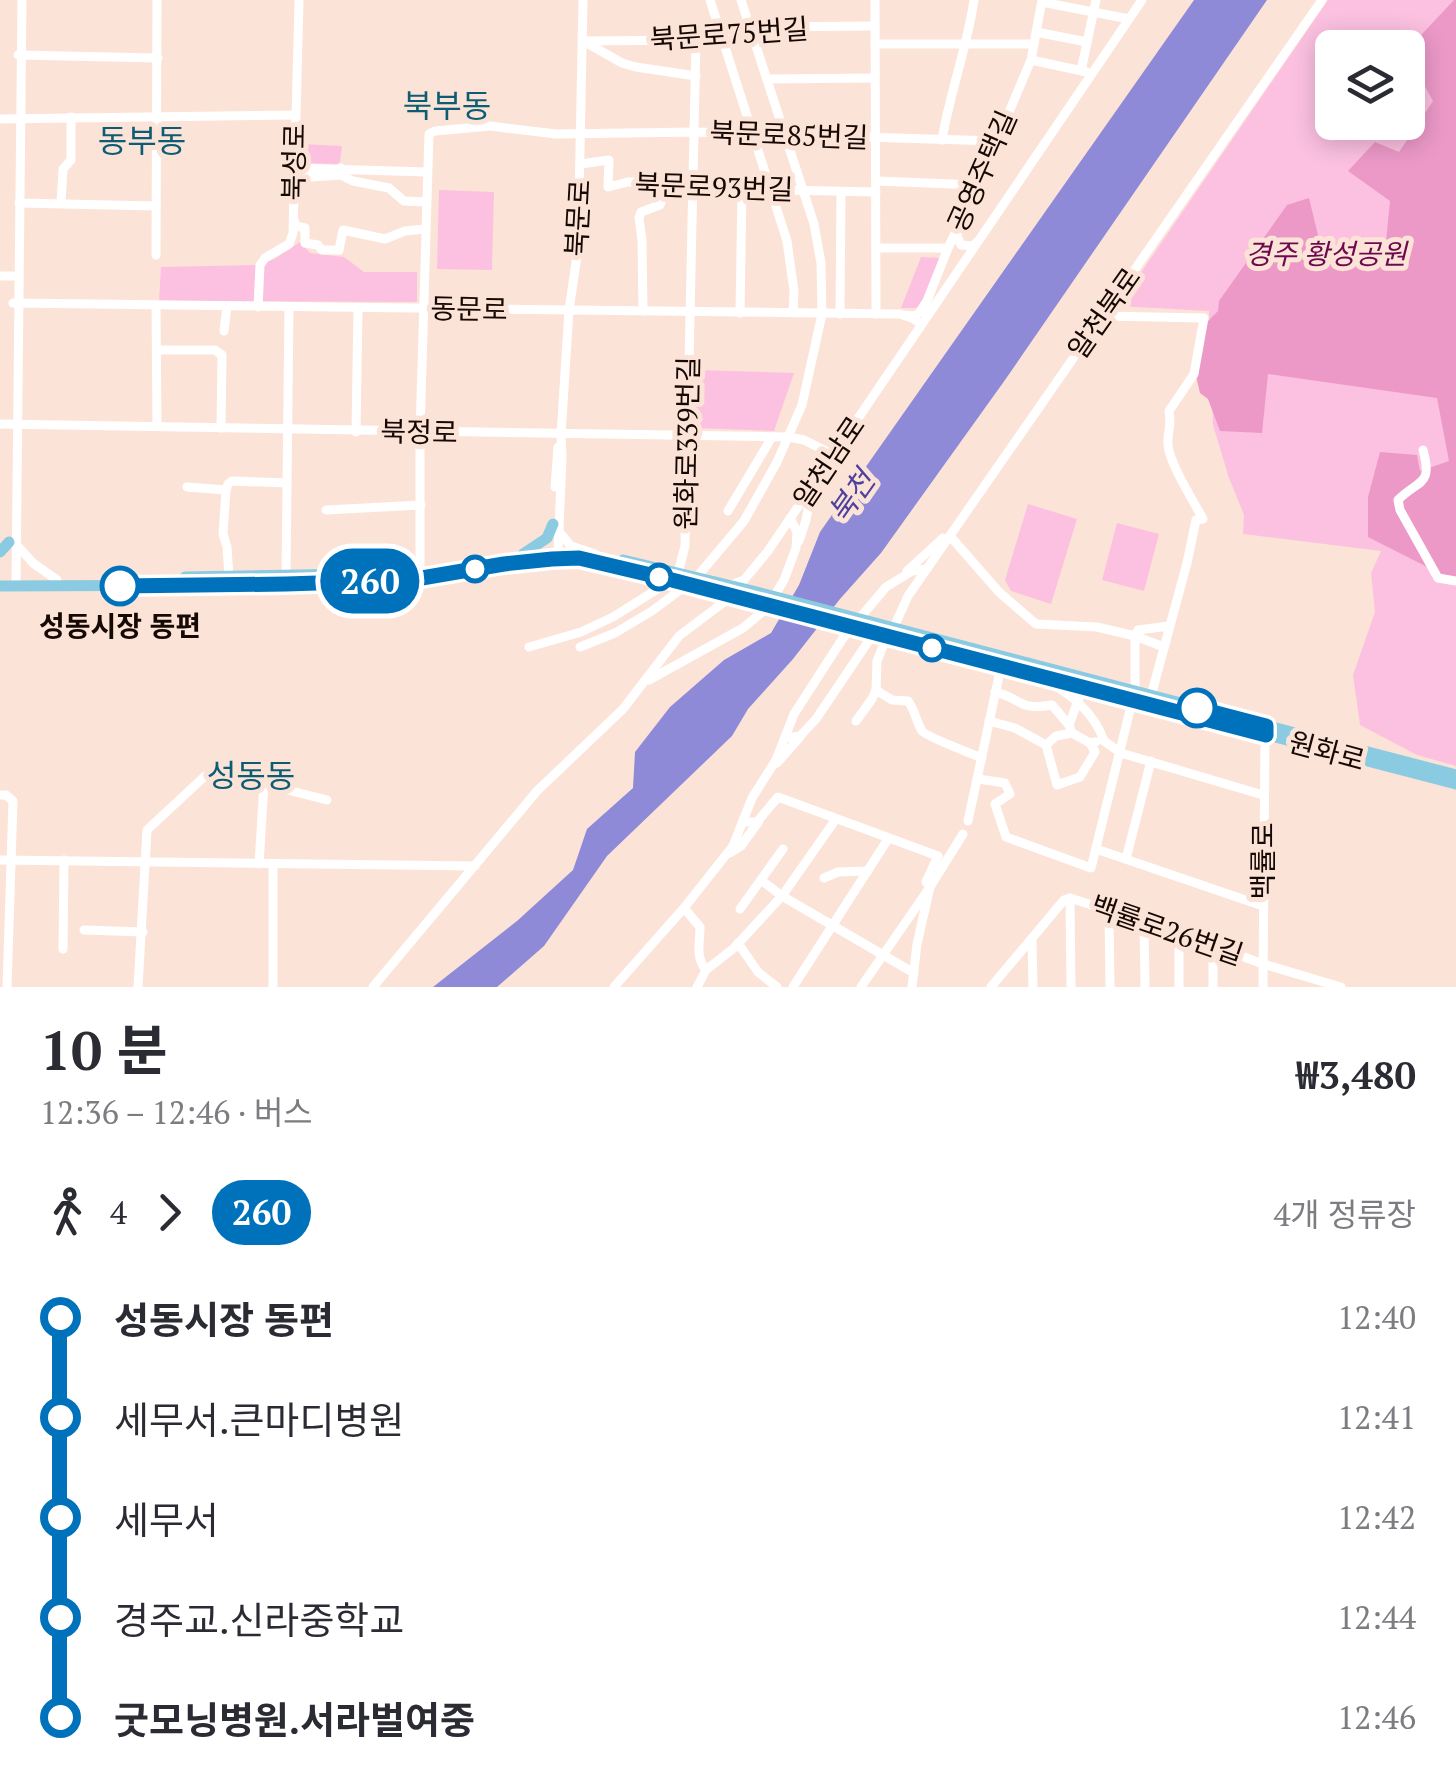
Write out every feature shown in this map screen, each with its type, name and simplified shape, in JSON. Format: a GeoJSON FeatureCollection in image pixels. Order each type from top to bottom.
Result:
{"type":"FeatureCollection","features":[{"type":"Feature","properties":{"kind":"main road"},"geometry":{"type":"LineString","coordinates":[[523,554],[546,538],[556,525]]}},
{"type":"Feature","properties":{"kind":"main road"},"geometry":{"type":"LineString","coordinates":[[0,552],[12,542]]}},
{"type":"Feature","properties":{"kind":"main road"},"geometry":{"type":"LineString","coordinates":[[8,583],[420,572],[523,554],[595,554],[675,577]]}},
{"type":"Feature","properties":{"kind":"main road"},"geometry":{"type":"LineString","coordinates":[[8,583],[286,584],[410,580],[555,555],[675,577],[724,594],[745,592],[885,633]]}},
{"type":"Feature","properties":{"kind":"main road"},"geometry":{"type":"LineString","coordinates":[[745,592],[885,633]]}},
{"type":"Feature","properties":{"kind":"main road","name":"원화로"},"geometry":{"type":"LineString","coordinates":[[885,633],[1456,784]]}},
{"type":"Feature","properties":{"kind":"main road","name":"원화로"},"geometry":{"type":"LineString","coordinates":[[1002,662],[1083,688],[1151,696],[1266,731],[1456,775]]}},
{"type":"Feature","properties":{"kind":"street"},"geometry":{"type":"LineString","coordinates":[[16,303],[13,276],[19,0]]}},
{"type":"Feature","properties":{"kind":"street"},"geometry":{"type":"LineString","coordinates":[[156,256],[157,0]]}},
{"type":"Feature","properties":{"kind":"street","name":"북성로"},"geometry":{"type":"LineString","coordinates":[[258,306],[260,265],[290,244],[293,233],[299,0]]}},
{"type":"Feature","properties":{"kind":"street","name":"북문로"},"geometry":{"type":"LineString","coordinates":[[555,555],[556,459],[578,248],[583,0]]}},
{"type":"Feature","properties":{"kind":"street"},"geometry":{"type":"LineString","coordinates":[[710,0],[772,190],[790,260],[793,313]]}},
{"type":"Feature","properties":{"kind":"street"},"geometry":{"type":"LineString","coordinates":[[580,648],[652,611],[692,581],[744,521],[802,406],[822,314],[818,246],[742,0]]}},
{"type":"Feature","properties":{"kind":"street"},"geometry":{"type":"LineString","coordinates":[[875,0],[876,314]]}},
{"type":"Feature","properties":{"kind":"street"},"geometry":{"type":"LineString","coordinates":[[942,140],[974,0]]}},
{"type":"Feature","properties":{"kind":"street"},"geometry":{"type":"LineString","coordinates":[[1031,60],[1086,72],[1096,0]]}},
{"type":"Feature","properties":{"kind":"street","name":"알천남로"},"geometry":{"type":"LineString","coordinates":[[685,642],[704,647],[743,628],[767,608],[784,580],[796,548],[797,532],[790,518],[979,240],[1086,72],[1142,0]]}},
{"type":"Feature","properties":{"kind":"street","name":"알천북로"},"geometry":{"type":"LineString","coordinates":[[768,772],[885,633],[1322,0]]}},
{"type":"Feature","properties":{"kind":"street","name":"공영주택길"},"geometry":{"type":"LineString","coordinates":[[948,285],[948,248],[1031,60],[1042,1],[1129,19]]}},
{"type":"Feature","properties":{"kind":"street","name":"북문로75번길"},"geometry":{"type":"LineString","coordinates":[[582,41],[722,38],[750,27],[876,26]]}},
{"type":"Feature","properties":{"kind":"street"},"geometry":{"type":"LineString","coordinates":[[1036,32],[1088,42]]}},
{"type":"Feature","properties":{"kind":"street","name":"원화로339번길"},"geometry":{"type":"LineString","coordinates":[[675,577],[685,546],[696,40]]}},
{"type":"Feature","properties":{"kind":"street"},"geometry":{"type":"LineString","coordinates":[[582,41],[636,67],[696,76]]}},
{"type":"Feature","properties":{"kind":"street"},"geometry":{"type":"LineString","coordinates":[[876,44],[1034,44]]}},
{"type":"Feature","properties":{"kind":"street"},"geometry":{"type":"LineString","coordinates":[[18,55],[158,58]]}},
{"type":"Feature","properties":{"kind":"street"},"geometry":{"type":"LineString","coordinates":[[768,78],[876,78]]}},
{"type":"Feature","properties":{"kind":"street"},"geometry":{"type":"LineString","coordinates":[[0,119],[295,114]]}},
{"type":"Feature","properties":{"kind":"street"},"geometry":{"type":"LineString","coordinates":[[61,203],[64,169],[70,160],[71,117]]}},
{"type":"Feature","properties":{"kind":"street"},"geometry":{"type":"LineString","coordinates":[[8,583],[12,542],[9,425],[19,203],[17,118]]}},
{"type":"Feature","properties":{"kind":"street","name":"북문로85번길"},"geometry":{"type":"LineString","coordinates":[[426,172],[428,134],[490,126],[580,134],[696,132],[997,140]]}},
{"type":"Feature","properties":{"kind":"street","name":"북문로93번길"},"geometry":{"type":"LineString","coordinates":[[580,164],[609,160],[608,186],[641,182],[665,189],[841,192],[876,186],[978,185]]}},
{"type":"Feature","properties":{"kind":"street"},"geometry":{"type":"LineString","coordinates":[[294,168],[341,172],[353,181],[389,188],[404,201],[426,202]]}},
{"type":"Feature","properties":{"kind":"street"},"geometry":{"type":"LineString","coordinates":[[294,182],[296,178],[341,172],[426,172],[420,572]]}},
{"type":"Feature","properties":{"kind":"street"},"geometry":{"type":"LineString","coordinates":[[643,312],[639,218],[642,212],[660,205],[665,189]]}},
{"type":"Feature","properties":{"kind":"street"},"geometry":{"type":"LineString","coordinates":[[740,313],[742,189]]}},
{"type":"Feature","properties":{"kind":"street"},"geometry":{"type":"LineString","coordinates":[[840,314],[841,192]]}},
{"type":"Feature","properties":{"kind":"street"},"geometry":{"type":"LineString","coordinates":[[19,203],[156,206]]}},
{"type":"Feature","properties":{"kind":"street"},"geometry":{"type":"LineString","coordinates":[[963,217],[957,236],[960,245],[973,246],[979,240]]}},
{"type":"Feature","properties":{"kind":"street"},"geometry":{"type":"LineString","coordinates":[[294,218],[296,226],[305,228],[306,244],[318,245],[322,250],[339,250],[343,230],[385,238],[425,229]]}},
{"type":"Feature","properties":{"kind":"street"},"geometry":{"type":"LineString","coordinates":[[876,248],[948,248],[920,313],[900,314]]}},
{"type":"Feature","properties":{"kind":"street"},"geometry":{"type":"LineString","coordinates":[[0,276],[13,276]]}},
{"type":"Feature","properties":{"kind":"street","name":"동문로"},"geometry":{"type":"LineString","coordinates":[[16,303],[900,314],[921,324]]}},
{"type":"Feature","properties":{"kind":"street"},"geometry":{"type":"LineString","coordinates":[[156,305],[157,426]]}},
{"type":"Feature","properties":{"kind":"street"},"geometry":{"type":"LineString","coordinates":[[224,331],[226,306]]}},
{"type":"Feature","properties":{"kind":"street"},"geometry":{"type":"LineString","coordinates":[[286,575],[289,307]]}},
{"type":"Feature","properties":{"kind":"street"},"geometry":{"type":"LineString","coordinates":[[356,432],[358,308]]}},
{"type":"Feature","properties":{"kind":"street"},"geometry":{"type":"LineString","coordinates":[[1102,316],[1204,318],[1194,374],[1169,412],[1172,425],[1167,445],[1203,518],[1196,520],[1151,696]]}},
{"type":"Feature","properties":{"kind":"street"},"geometry":{"type":"LineString","coordinates":[[158,350],[214,350],[222,355],[221,428]]}},
{"type":"Feature","properties":{"kind":"street","name":"북정로"},"geometry":{"type":"LineString","coordinates":[[9,425],[788,437],[804,440],[834,455]]}},
{"type":"Feature","properties":{"kind":"street"},"geometry":{"type":"LineString","coordinates":[[728,511],[772,437]]}},
{"type":"Feature","properties":{"kind":"street"},"geometry":{"type":"LineString","coordinates":[[1423,450],[1428,468],[1424,482],[1398,500],[1400,510],[1438,578],[1456,581]]}},
{"type":"Feature","properties":{"kind":"street"},"geometry":{"type":"LineString","coordinates":[[228,577],[224,534],[226,490],[232,481],[287,483]]}},
{"type":"Feature","properties":{"kind":"street"},"geometry":{"type":"LineString","coordinates":[[796,548],[813,486]]}},
{"type":"Feature","properties":{"kind":"street"},"geometry":{"type":"LineString","coordinates":[[187,487],[226,490]]}},
{"type":"Feature","properties":{"kind":"street"},"geometry":{"type":"LineString","coordinates":[[326,510],[420,504]]}},
{"type":"Feature","properties":{"kind":"street"},"geometry":{"type":"LineString","coordinates":[[745,592],[790,518]]}},
{"type":"Feature","properties":{"kind":"street"},"geometry":{"type":"LineString","coordinates":[[614,987],[733,846],[800,703],[843,638],[886,588],[960,521]]}},
{"type":"Feature","properties":{"kind":"street"},"geometry":{"type":"LineString","coordinates":[[556,525],[566,542],[595,554]]}},
{"type":"Feature","properties":{"kind":"street"},"geometry":{"type":"LineString","coordinates":[[950,536],[999,592],[1036,624],[1098,626],[1164,647]]}},
{"type":"Feature","properties":{"kind":"street"},"geometry":{"type":"LineString","coordinates":[[12,542],[32,563],[58,580]]}},
{"type":"Feature","properties":{"kind":"street"},"geometry":{"type":"LineString","coordinates":[[901,577],[927,569]]}},
{"type":"Feature","properties":{"kind":"street"},"geometry":{"type":"LineString","coordinates":[[529,647],[597,625],[675,577]]}},
{"type":"Feature","properties":{"kind":"street"},"geometry":{"type":"LineString","coordinates":[[901,577],[911,584],[910,593]]}},
{"type":"Feature","properties":{"kind":"street"},"geometry":{"type":"LineString","coordinates":[[372,987],[537,791],[609,724],[724,594]]}},
{"type":"Feature","properties":{"kind":"street"},"geometry":{"type":"LineString","coordinates":[[978,779],[1004,783],[1010,794],[995,804],[1006,837],[1090,868],[1134,697],[1136,636],[1138,630],[1170,626]]}},
{"type":"Feature","properties":{"kind":"street"},"geometry":{"type":"LineString","coordinates":[[856,721],[876,690],[877,661],[885,633]]}},
{"type":"Feature","properties":{"kind":"street"},"geometry":{"type":"LineString","coordinates":[[644,683],[704,647]]}},
{"type":"Feature","properties":{"kind":"street"},"geometry":{"type":"LineString","coordinates":[[968,821],[1002,662]]}},
{"type":"Feature","properties":{"kind":"street"},"geometry":{"type":"LineString","coordinates":[[1039,677],[1078,702],[1100,728],[1104,741],[1121,753],[1264,795]]}},
{"type":"Feature","properties":{"kind":"street"},"geometry":{"type":"LineString","coordinates":[[1046,745],[1070,729],[1083,688]]}},
{"type":"Feature","properties":{"kind":"street"},"geometry":{"type":"LineString","coordinates":[[876,690],[892,700],[908,701],[926,736],[982,758]]}},
{"type":"Feature","properties":{"kind":"street"},"geometry":{"type":"LineString","coordinates":[[988,721],[1015,728],[1046,745],[1057,785],[1080,777],[1095,752],[1052,705],[1035,708],[995,692]]}},
{"type":"Feature","properties":{"kind":"street"},"geometry":{"type":"LineString","coordinates":[[786,738],[803,732],[792,720]]}},
{"type":"Feature","properties":{"kind":"street","name":"백률로"},"geometry":{"type":"LineString","coordinates":[[1263,987],[1266,731]]}},
{"type":"Feature","properties":{"kind":"street"},"geometry":{"type":"LineString","coordinates":[[1090,744],[1104,741]]}},
{"type":"Feature","properties":{"kind":"street"},"geometry":{"type":"LineString","coordinates":[[1126,859],[1151,761]]}},
{"type":"Feature","properties":{"kind":"street"},"geometry":{"type":"LineString","coordinates":[[138,987],[147,830],[205,776]]}},
{"type":"Feature","properties":{"kind":"street"},"geometry":{"type":"LineString","coordinates":[[259,864],[264,784],[328,800]]}},
{"type":"Feature","properties":{"kind":"street"},"geometry":{"type":"LineString","coordinates":[[0,795],[14,801],[6,860],[8,987]]}},
{"type":"Feature","properties":{"kind":"street"},"geometry":{"type":"LineString","coordinates":[[727,855],[741,846],[778,796],[938,856],[926,882],[930,887]]}},
{"type":"Feature","properties":{"kind":"street"},"geometry":{"type":"LineString","coordinates":[[749,806],[759,812],[770,808]]}},
{"type":"Feature","properties":{"kind":"street"},"geometry":{"type":"LineString","coordinates":[[743,822],[752,824],[760,819]]}},
{"type":"Feature","properties":{"kind":"street"},"geometry":{"type":"LineString","coordinates":[[697,987],[706,970],[738,944],[782,896],[836,819]]}},
{"type":"Feature","properties":{"kind":"street"},"geometry":{"type":"LineString","coordinates":[[861,987],[962,834]]}},
{"type":"Feature","properties":{"kind":"street"},"geometry":{"type":"LineString","coordinates":[[794,987],[888,839]]}},
{"type":"Feature","properties":{"kind":"street"},"geometry":{"type":"LineString","coordinates":[[1096,849],[1263,906]]}},
{"type":"Feature","properties":{"kind":"street"},"geometry":{"type":"LineString","coordinates":[[740,909],[783,850]]}},
{"type":"Feature","properties":{"kind":"street"},"geometry":{"type":"LineString","coordinates":[[6,860],[474,866]]}},
{"type":"Feature","properties":{"kind":"street"},"geometry":{"type":"LineString","coordinates":[[63,949],[64,860]]}},
{"type":"Feature","properties":{"kind":"street"},"geometry":{"type":"LineString","coordinates":[[273,865],[273,987]]}},
{"type":"Feature","properties":{"kind":"street"},"geometry":{"type":"LineString","coordinates":[[824,878],[838,872],[868,872]]}},
{"type":"Feature","properties":{"kind":"street"},"geometry":{"type":"LineString","coordinates":[[761,880],[914,974]]}},
{"type":"Feature","properties":{"kind":"street"},"geometry":{"type":"LineString","coordinates":[[912,987],[916,944],[930,887]]}},
{"type":"Feature","properties":{"kind":"street","name":"백률로26번길"},"geometry":{"type":"LineString","coordinates":[[1070,898],[1072,987]]}},
{"type":"Feature","properties":{"kind":"street","name":"백률로26번길"},"geometry":{"type":"LineString","coordinates":[[991,987],[1064,900],[1070,898],[1341,987]]}},
{"type":"Feature","properties":{"kind":"street"},"geometry":{"type":"LineString","coordinates":[[684,908],[700,927],[698,954],[706,970]]}},
{"type":"Feature","properties":{"kind":"street"},"geometry":{"type":"LineString","coordinates":[[1109,910],[1110,987]]}},
{"type":"Feature","properties":{"kind":"street"},"geometry":{"type":"LineString","coordinates":[[1144,922],[1145,987]]}},
{"type":"Feature","properties":{"kind":"street"},"geometry":{"type":"LineString","coordinates":[[84,930],[143,932]]}},
{"type":"Feature","properties":{"kind":"street"},"geometry":{"type":"LineString","coordinates":[[1178,933],[1179,987]]}},
{"type":"Feature","properties":{"kind":"street"},"geometry":{"type":"LineString","coordinates":[[1032,939],[1033,987]]}},
{"type":"Feature","properties":{"kind":"street"},"geometry":{"type":"LineString","coordinates":[[738,944],[758,972],[777,987]]}},
{"type":"Feature","properties":{"kind":"street"},"geometry":{"type":"LineString","coordinates":[[1212,947],[1213,987]]}},
{"type":"Feature","properties":{"kind":"green space","name":"경주 황성공원"},"geometry":{"type":"Polygon","coordinates":[[[1328,0],[1456,0],[1456,766],[1417,755],[1360,725],[1353,675],[1375,612],[1371,573],[1381,551],[1243,534],[1244,515],[1213,425],[1209,311],[1118,306],[1328,0]]]}},
{"type":"Feature","properties":{"kind":"green space"},"geometry":{"type":"Polygon","coordinates":[[[301,144],[342,146],[340,162],[302,163],[301,144]]]}},
{"type":"Feature","properties":{"kind":"green space"},"geometry":{"type":"Polygon","coordinates":[[[439,190],[494,192],[492,270],[437,269],[439,190]]]}},
{"type":"Feature","properties":{"kind":"green space"},"geometry":{"type":"Polygon","coordinates":[[[300,242],[310,253],[344,257],[364,272],[417,272],[417,302],[159,301],[161,267],[260,265],[300,242]]]}},
{"type":"Feature","properties":{"kind":"green space"},"geometry":{"type":"Polygon","coordinates":[[[921,257],[942,258],[922,308],[901,308],[921,257]]]}},
{"type":"Feature","properties":{"kind":"green space"},"geometry":{"type":"Polygon","coordinates":[[[696,370],[794,373],[774,431],[696,428],[696,370]]]}},
{"type":"Feature","properties":{"kind":"green space"},"geometry":{"type":"Polygon","coordinates":[[[1028,504],[1077,519],[1051,604],[1011,591],[1005,580],[1028,504]]]}},
{"type":"Feature","properties":{"kind":"green space"},"geometry":{"type":"Polygon","coordinates":[[[1117,523],[1159,534],[1144,591],[1102,580],[1117,523]]]}},
{"type":"Feature","properties":{"kind":"shaded area"},"geometry":{"type":"Polygon","coordinates":[[[1456,0],[1456,577],[1441,574],[1368,537],[1368,497],[1380,452],[1417,455],[1420,471],[1449,461],[1437,398],[1268,374],[1262,433],[1220,431],[1208,399],[1200,393],[1196,376],[1206,323],[1218,311],[1219,301],[1287,205],[1309,198],[1325,264],[1360,264],[1386,242],[1390,201],[1348,171],[1375,142],[1399,152],[1407,140],[1425,140],[1425,113],[1433,101],[1425,87],[1425,31],[1456,0]]]}},
{"type":"Feature","properties":{"kind":"water","name":"북천"},"geometry":{"type":"Polygon","coordinates":[[[1194,0],[1267,0],[881,553],[748,709],[732,736],[607,856],[544,946],[497,987],[433,987],[517,921],[573,870],[587,829],[633,788],[635,752],[670,707],[724,660],[771,633],[799,585],[820,532],[1194,0]]]}},
{"type":"Feature","properties":{"kind":"bus line","name":"260"},"geometry":{"type":"LineString","coordinates":[[120,586],[410,580],[526,560],[579,558],[1266,735],[1266,726],[1197,708]]}},
{"type":"Feature","properties":{"kind":"place","name":"성동시장 동편"},"geometry":{"type":"Point","coordinates":[120,586]}},
{"type":"Feature","properties":{"kind":"district","name":"북부동"},"geometry":{"type":"Point","coordinates":[447,106]}},
{"type":"Feature","properties":{"kind":"district","name":"동부동"},"geometry":{"type":"Point","coordinates":[142,141]}},
{"type":"Feature","properties":{"kind":"district","name":"성동동"},"geometry":{"type":"Point","coordinates":[251,776]}}]}
